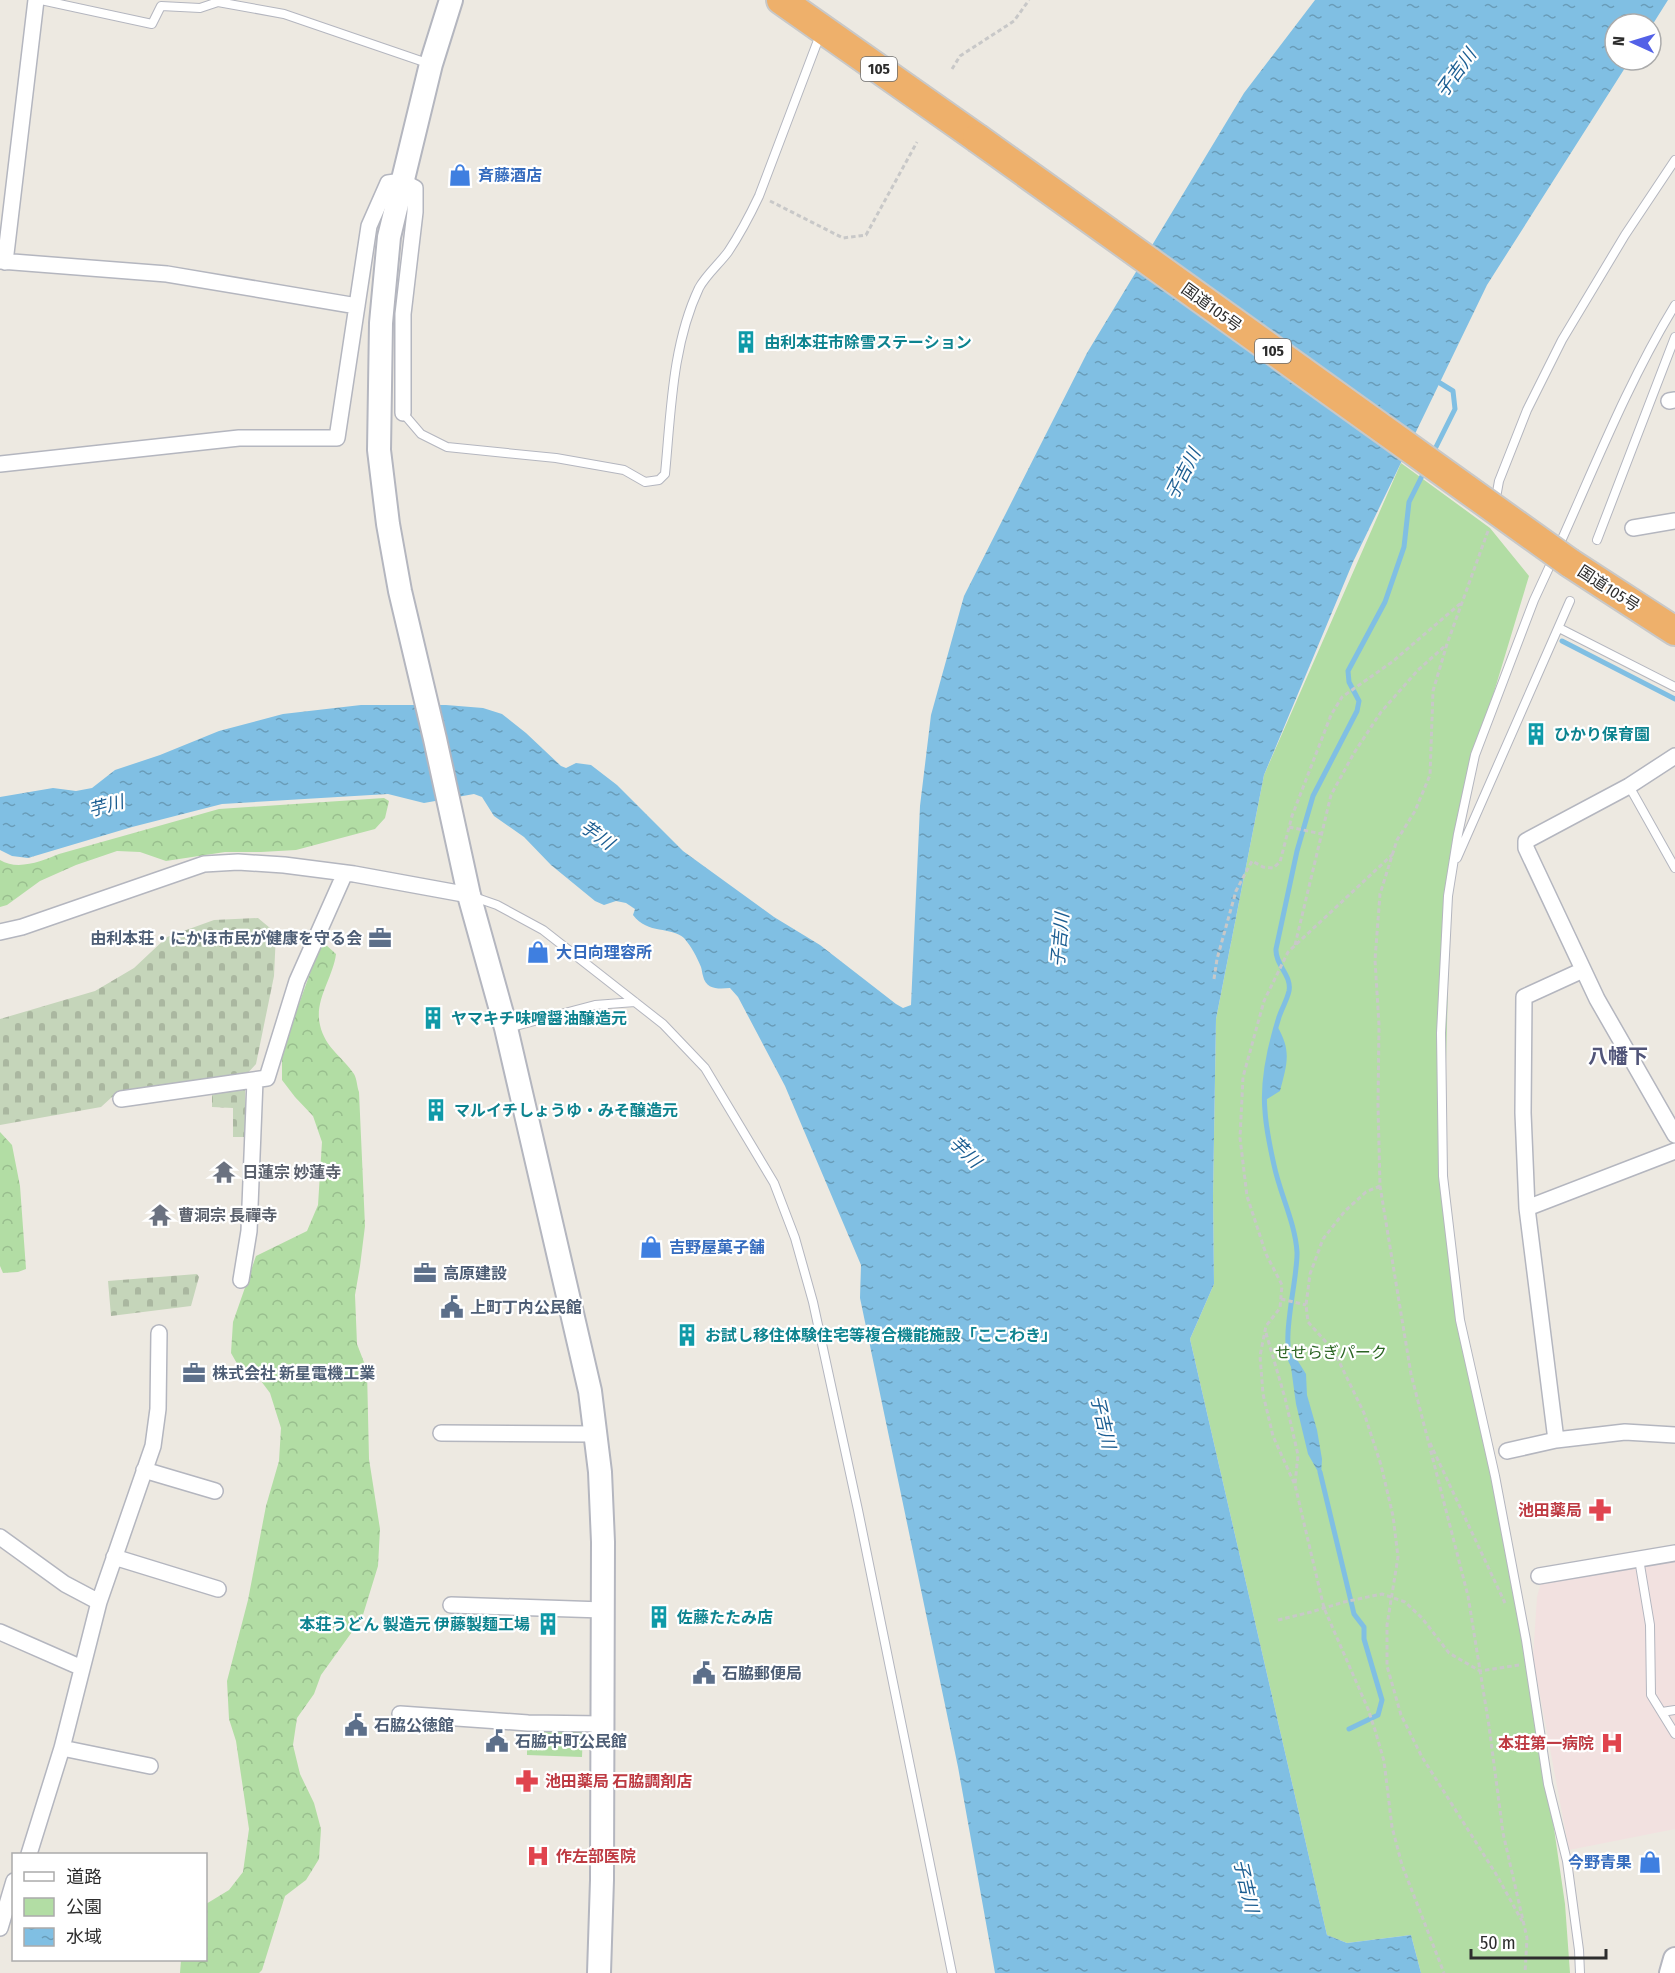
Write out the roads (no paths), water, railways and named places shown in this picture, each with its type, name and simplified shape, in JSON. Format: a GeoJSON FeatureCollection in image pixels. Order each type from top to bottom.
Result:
{"type":"FeatureCollection","features":[{"type":"Feature","properties":{"kind":"highway","name":"国道105号"},"geometry":{"type":"LineString","coordinates":[[781,0],[1570,563],[1675,631]]}},
{"type":"Feature","properties":{"kind":"street"},"geometry":{"type":"LineString","coordinates":[[38,0],[2,261],[167,274],[357,306]]}},
{"type":"Feature","properties":{"kind":"street"},"geometry":{"type":"LineString","coordinates":[[451,0],[431,64],[389,237],[381,323],[379,450],[388,524],[400,591],[469,895],[506,1028],[590,1391],[600,1472],[603,1610],[602,1880],[599,1973]]}},
{"type":"Feature","properties":{"kind":"street"},"geometry":{"type":"LineString","coordinates":[[0,464],[239,438],[337,438],[369,226],[388,183],[402,181],[415,188],[415,212],[402,314],[403,413]]}},
{"type":"Feature","properties":{"kind":"street"},"geometry":{"type":"LineString","coordinates":[[1633,528],[1675,521]]}},
{"type":"Feature","properties":{"kind":"street"},"geometry":{"type":"LineString","coordinates":[[1675,756],[1629,786],[1526,841],[1526,848],[1597,999],[1675,1135]]}},
{"type":"Feature","properties":{"kind":"street"},"geometry":{"type":"LineString","coordinates":[[0,932],[22,927],[204,864],[238,862],[284,865],[345,873],[469,895]]}},
{"type":"Feature","properties":{"kind":"street"},"geometry":{"type":"LineString","coordinates":[[121,1100],[267,1078],[297,981],[345,873]]}},
{"type":"Feature","properties":{"kind":"street"},"geometry":{"type":"LineString","coordinates":[[1556,1440],[1527,1208],[1523,1113],[1524,997],[1583,970]]}},
{"type":"Feature","properties":{"kind":"street"},"geometry":{"type":"LineString","coordinates":[[241,1280],[249,1231],[255,1080]]}},
{"type":"Feature","properties":{"kind":"street"},"geometry":{"type":"LineString","coordinates":[[1527,1208],[1675,1151]]}},
{"type":"Feature","properties":{"kind":"street"},"geometry":{"type":"LineString","coordinates":[[29,1853],[62,1748],[99,1602],[153,1446],[158,1409],[159,1333]]}},
{"type":"Feature","properties":{"kind":"street"},"geometry":{"type":"LineString","coordinates":[[1507,1451],[1556,1440],[1625,1432],[1675,1435]]}},
{"type":"Feature","properties":{"kind":"street"},"geometry":{"type":"LineString","coordinates":[[441,1433],[595,1434]]}},
{"type":"Feature","properties":{"kind":"street"},"geometry":{"type":"LineString","coordinates":[[144,1470],[216,1491]]}},
{"type":"Feature","properties":{"kind":"street"},"geometry":{"type":"LineString","coordinates":[[0,1537],[65,1584],[99,1602]]}},
{"type":"Feature","properties":{"kind":"street"},"geometry":{"type":"LineString","coordinates":[[1539,1576],[1675,1553]]}},
{"type":"Feature","properties":{"kind":"street"},"geometry":{"type":"LineString","coordinates":[[114,1557],[218,1589]]}},
{"type":"Feature","properties":{"kind":"street"},"geometry":{"type":"LineString","coordinates":[[451,1605],[603,1610]]}},
{"type":"Feature","properties":{"kind":"street"},"geometry":{"type":"LineString","coordinates":[[0,1632],[82,1668]]}},
{"type":"Feature","properties":{"kind":"street"},"geometry":{"type":"LineString","coordinates":[[400,1714],[528,1723],[602,1724]]}},
{"type":"Feature","properties":{"kind":"street"},"geometry":{"type":"LineString","coordinates":[[62,1748],[150,1766]]}},
{"type":"Feature","properties":{"kind":"street"},"geometry":{"type":"LineString","coordinates":[[0,1928],[12,1888]]}},
{"type":"Feature","properties":{"kind":"street"},"geometry":{"type":"LineString","coordinates":[[1671,1973],[1675,1959]]}},
{"type":"Feature","properties":{"kind":"lane"},"geometry":{"type":"LineString","coordinates":[[38,0],[152,24],[161,6],[200,8],[218,2],[284,14],[431,64]]}},
{"type":"Feature","properties":{"kind":"lane"},"geometry":{"type":"LineString","coordinates":[[403,413],[421,434],[447,447],[556,458],[624,470],[645,482],[659,480],[665,474],[674,377],[685,328],[700,287],[728,251],[748,220],[759,196],[822,28]]}},
{"type":"Feature","properties":{"kind":"lane"},"geometry":{"type":"LineString","coordinates":[[1490,528],[1499,481],[1527,410],[1562,340],[1625,235],[1675,160]]}},
{"type":"Feature","properties":{"kind":"lane"},"geometry":{"type":"LineString","coordinates":[[1580,1973],[1567,1861],[1548,1784],[1530,1664],[1495,1476],[1460,1320],[1443,1176],[1441,1033],[1448,896],[1475,755],[1534,600],[1658,332],[1675,305]]}},
{"type":"Feature","properties":{"kind":"lane"},"geometry":{"type":"LineString","coordinates":[[1597,540],[1675,337]]}},
{"type":"Feature","properties":{"kind":"lane"},"geometry":{"type":"LineString","coordinates":[[1451,873],[1570,601]]}},
{"type":"Feature","properties":{"kind":"lane"},"geometry":{"type":"LineString","coordinates":[[1559,628],[1675,687]]}},
{"type":"Feature","properties":{"kind":"lane"},"geometry":{"type":"LineString","coordinates":[[1629,786],[1675,868]]}},
{"type":"Feature","properties":{"kind":"lane"},"geometry":{"type":"LineString","coordinates":[[469,895],[497,904],[543,930],[663,1024],[705,1068],[774,1183],[795,1238],[813,1302],[858,1510],[952,1973]]}},
{"type":"Feature","properties":{"kind":"lane"},"geometry":{"type":"LineString","coordinates":[[506,1028],[595,1005],[635,1002]]}},
{"type":"Feature","properties":{"kind":"lane"},"geometry":{"type":"LineString","coordinates":[[1639,1559],[1650,1625],[1651,1695],[1675,1734]]}},
{"type":"Feature","properties":{"kind":"lane"},"geometry":{"type":"LineString","coordinates":[[1662,1712],[1675,1710]]}},
{"type":"Feature","properties":{"kind":"water"},"geometry":{"type":"Polygon","coordinates":[[[1315,0],[1668,0],[1660,12],[1603,12],[1603,72],[1622,72],[1487,285],[1353,562],[1264,775],[1216,1019],[1214,1284],[1190,1339],[1327,1935],[1347,1943],[1411,1935],[1421,1973],[995,1973],[958,1767],[860,1298],[861,1265],[785,1086],[738,997],[730,988],[717,988],[707,984],[698,959],[679,934],[645,925],[633,915],[635,909],[626,903],[616,901],[604,905],[595,901],[551,865],[524,837],[494,816],[482,797],[474,794],[424,803],[388,794],[222,804],[132,827],[28,858],[12,856],[0,850],[0,797],[53,788],[76,791],[92,788],[115,770],[219,731],[283,714],[361,705],[446,705],[483,708],[502,714],[561,766],[566,768],[576,763],[591,765],[617,785],[683,851],[774,917],[820,945],[896,1004],[903,1008],[911,1005],[920,806],[931,715],[964,596],[1087,353],[1244,93],[1315,0]]]}},
{"type":"Feature","properties":{"kind":"water"},"geometry":{"type":"Polygon","coordinates":[[[1277,1026],[1285,1043],[1286,1065],[1280,1091],[1264,1101],[1264,1088],[1277,1026]]]}},
{"type":"Feature","properties":{"kind":"water"},"geometry":{"type":"Polygon","coordinates":[[[1296,1358],[1306,1374],[1307,1395],[1322,1459],[1321,1477],[1308,1454],[1296,1404],[1290,1360],[1296,1358]]]}},
{"type":"Feature","properties":{"kind":"waterway"},"geometry":{"type":"LineString","coordinates":[[1433,453],[1455,409],[1453,391],[1440,383]]}},
{"type":"Feature","properties":{"kind":"waterway"},"geometry":{"type":"LineString","coordinates":[[1293,1365],[1289,1355],[1288,1327],[1297,1264],[1296,1241],[1277,1176],[1266,1124],[1264,1099],[1270,1051],[1289,991],[1288,980],[1276,955],[1276,949],[1297,851],[1313,796],[1357,711],[1359,701],[1349,682],[1348,671],[1385,602],[1404,547],[1409,502],[1425,470]]}},
{"type":"Feature","properties":{"kind":"waterway"},"geometry":{"type":"LineString","coordinates":[[1562,641],[1675,699]]}},
{"type":"Feature","properties":{"kind":"waterway"},"geometry":{"type":"LineString","coordinates":[[1320,1472],[1354,1614],[1364,1627],[1364,1639],[1382,1700],[1378,1715],[1349,1729]]}},
{"type":"Feature","properties":{"kind":"place","name":"斉藤酒店"},"geometry":{"type":"Point","coordinates":[460,175]}},
{"type":"Feature","properties":{"kind":"place","name":"由利本荘市除雪ステーション"},"geometry":{"type":"Point","coordinates":[746,342]}},
{"type":"Feature","properties":{"kind":"place","name":"ひかり保育園"},"geometry":{"type":"Point","coordinates":[1536,734]}},
{"type":"Feature","properties":{"kind":"place","name":"由利本荘・にかほ市民が健康を守る会"},"geometry":{"type":"Point","coordinates":[380,938]}},
{"type":"Feature","properties":{"kind":"place","name":"大日向理容所"},"geometry":{"type":"Point","coordinates":[538,952]}},
{"type":"Feature","properties":{"kind":"place","name":"ヤマキチ味噌醤油醸造元"},"geometry":{"type":"Point","coordinates":[433,1018]}},
{"type":"Feature","properties":{"kind":"place","name":"マルイチしょうゆ・みそ醸造元"},"geometry":{"type":"Point","coordinates":[436,1110]}},
{"type":"Feature","properties":{"kind":"place","name":"日蓮宗 妙蓮寺"},"geometry":{"type":"Point","coordinates":[224,1172]}},
{"type":"Feature","properties":{"kind":"place","name":"曹洞宗 長禪寺"},"geometry":{"type":"Point","coordinates":[160,1215]}},
{"type":"Feature","properties":{"kind":"place","name":"吉野屋菓子舗"},"geometry":{"type":"Point","coordinates":[651,1247]}},
{"type":"Feature","properties":{"kind":"place","name":"高原建設"},"geometry":{"type":"Point","coordinates":[425,1273]}},
{"type":"Feature","properties":{"kind":"place","name":"上町丁内公民館"},"geometry":{"type":"Point","coordinates":[452,1307]}},
{"type":"Feature","properties":{"kind":"place","name":"お試し移住体験住宅等複合機能施設「ここわき」"},"geometry":{"type":"Point","coordinates":[687,1335]}},
{"type":"Feature","properties":{"kind":"place","name":"株式会社 新星電機工業"},"geometry":{"type":"Point","coordinates":[194,1373]}},
{"type":"Feature","properties":{"kind":"place","name":"池田薬局"},"geometry":{"type":"Point","coordinates":[1600,1510]}},
{"type":"Feature","properties":{"kind":"place","name":"佐藤たたみ店"},"geometry":{"type":"Point","coordinates":[659,1617]}},
{"type":"Feature","properties":{"kind":"place","name":"本荘うどん 製造元 伊藤製麺工場"},"geometry":{"type":"Point","coordinates":[548,1624]}},
{"type":"Feature","properties":{"kind":"place","name":"石脇郵便局"},"geometry":{"type":"Point","coordinates":[704,1673]}},
{"type":"Feature","properties":{"kind":"place","name":"石脇公徳館"},"geometry":{"type":"Point","coordinates":[356,1725]}},
{"type":"Feature","properties":{"kind":"place","name":"石脇中町公民館"},"geometry":{"type":"Point","coordinates":[497,1741]}},
{"type":"Feature","properties":{"kind":"place","name":"本荘第一病院"},"geometry":{"type":"Point","coordinates":[1612,1743]}},
{"type":"Feature","properties":{"kind":"place","name":"池田薬局 石脇調剤店"},"geometry":{"type":"Point","coordinates":[527,1781]}},
{"type":"Feature","properties":{"kind":"place","name":"作左部医院"},"geometry":{"type":"Point","coordinates":[538,1856]}},
{"type":"Feature","properties":{"kind":"place","name":"今野青果"},"geometry":{"type":"Point","coordinates":[1650,1862]}},
{"type":"Feature","properties":{"kind":"district","name":"八幡下"},"geometry":{"type":"Point","coordinates":[1618,1056]}},
{"type":"Feature","properties":{"kind":"water label","name":"子吉川"},"geometry":{"type":"Point","coordinates":[1456,73]}},
{"type":"Feature","properties":{"kind":"water label","name":"子吉川"},"geometry":{"type":"Point","coordinates":[1183,474]}},
{"type":"Feature","properties":{"kind":"water label","name":"芋川"},"geometry":{"type":"Point","coordinates":[106,806]}},
{"type":"Feature","properties":{"kind":"water label","name":"芋川"},"geometry":{"type":"Point","coordinates":[597,835]}},
{"type":"Feature","properties":{"kind":"water label","name":"子吉川"},"geometry":{"type":"Point","coordinates":[1060,940]}},
{"type":"Feature","properties":{"kind":"water label","name":"芋川"},"geometry":{"type":"Point","coordinates":[965,1152]}},
{"type":"Feature","properties":{"kind":"water label","name":"子吉川"},"geometry":{"type":"Point","coordinates":[1103,1422]}},
{"type":"Feature","properties":{"kind":"water label","name":"子吉川"},"geometry":{"type":"Point","coordinates":[1246,1886]}},
{"type":"Feature","properties":{"kind":"park label","name":"せせらぎパーク"},"geometry":{"type":"Point","coordinates":[1331,1352]}}]}
